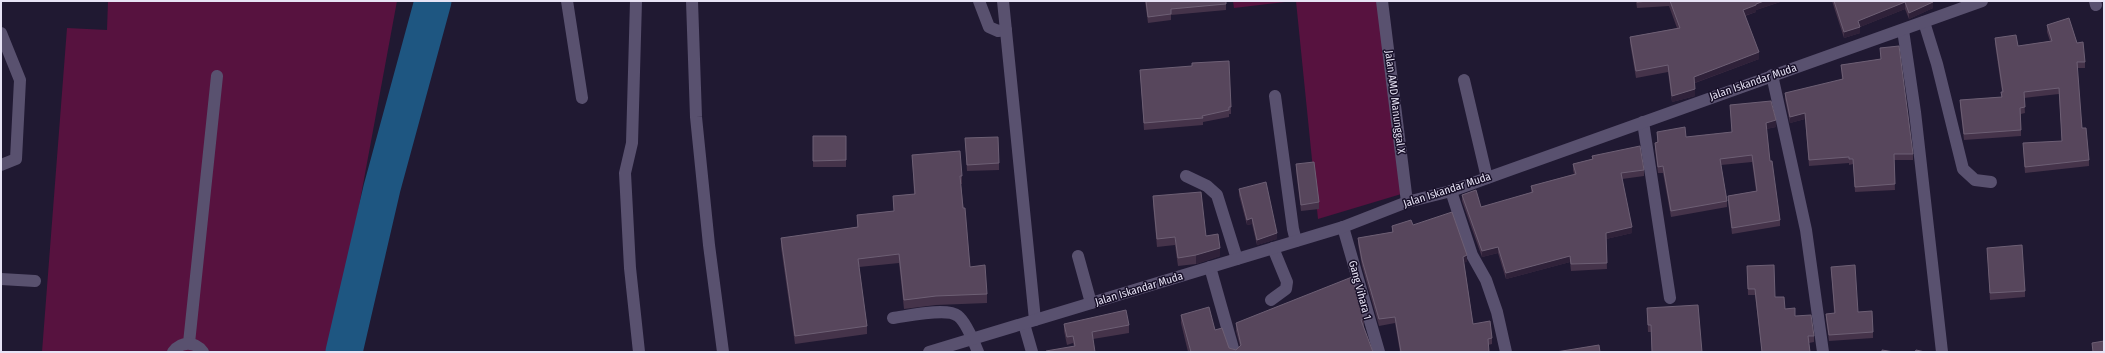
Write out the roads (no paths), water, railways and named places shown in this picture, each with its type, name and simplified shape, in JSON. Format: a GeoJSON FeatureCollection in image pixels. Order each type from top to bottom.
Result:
{"type":"FeatureCollection","features":[{"type":"Feature","properties":{"kind":"street"},"geometry":{"type":"LineString","coordinates":[[567,1],[582,98]]}},
{"type":"Feature","properties":{"kind":"street"},"geometry":{"type":"LineString","coordinates":[[636,1],[632,143],[625,173],[630,268],[639,352]]}},
{"type":"Feature","properties":{"kind":"street"},"geometry":{"type":"LineString","coordinates":[[692,1],[696,117],[723,352]]}},
{"type":"Feature","properties":{"kind":"street"},"geometry":{"type":"LineString","coordinates":[[979,1],[989,27],[998,31],[1006,30]]}},
{"type":"Feature","properties":{"kind":"street"},"geometry":{"type":"LineString","coordinates":[[1003,1],[1032,352]]}},
{"type":"Feature","properties":{"kind":"street","name":"Jalan AMD Manunggal X"},"geometry":{"type":"LineString","coordinates":[[1382,1],[1407,202]]}},
{"type":"Feature","properties":{"kind":"street","name":"Jalan Iskandar Muda"},"geometry":{"type":"LineString","coordinates":[[929,352],[1343,227],[1407,202],[1451,191],[1772,75],[1903,30],[1924,22],[1955,6],[1982,1]]}},
{"type":"Feature","properties":{"kind":"street"},"geometry":{"type":"LineString","coordinates":[[1924,22],[1938,64],[1963,169],[1975,180],[1991,182]]}},
{"type":"Feature","properties":{"kind":"street"},"geometry":{"type":"LineString","coordinates":[[1903,30],[1942,352]]}},
{"type":"Feature","properties":{"kind":"street"},"geometry":{"type":"LineString","coordinates":[[1,33],[20,80],[16,159],[1,165]]}},
{"type":"Feature","properties":{"kind":"street"},"geometry":{"type":"LineString","coordinates":[[1772,75],[1806,230],[1823,352]]}},
{"type":"Feature","properties":{"kind":"street"},"geometry":{"type":"LineString","coordinates":[[189,343],[217,76]]}},
{"type":"Feature","properties":{"kind":"street"},"geometry":{"type":"LineString","coordinates":[[1464,80],[1487,178]]}},
{"type":"Feature","properties":{"kind":"street"},"geometry":{"type":"LineString","coordinates":[[1275,96],[1293,229],[1296,241]]}},
{"type":"Feature","properties":{"kind":"street"},"geometry":{"type":"LineString","coordinates":[[1643,122],[1670,298]]}},
{"type":"Feature","properties":{"kind":"street"},"geometry":{"type":"LineString","coordinates":[[1186,176],[1207,186],[1217,195],[1237,259]]}},
{"type":"Feature","properties":{"kind":"street"},"geometry":{"type":"LineString","coordinates":[[1451,191],[1472,255],[1486,280],[1497,312],[1506,352]]}},
{"type":"Feature","properties":{"kind":"street","name":"Gang Vihara 1"},"geometry":{"type":"LineString","coordinates":[[1343,227],[1379,352]]}},
{"type":"Feature","properties":{"kind":"street"},"geometry":{"type":"LineString","coordinates":[[1271,300],[1286,289],[1287,282],[1273,248]]}},
{"type":"Feature","properties":{"kind":"street"},"geometry":{"type":"LineString","coordinates":[[1078,256],[1090,303]]}},
{"type":"Feature","properties":{"kind":"street"},"geometry":{"type":"LineString","coordinates":[[1210,267],[1234,352]]}},
{"type":"Feature","properties":{"kind":"street"},"geometry":{"type":"LineString","coordinates":[[1,280],[35,280]]}},
{"type":"Feature","properties":{"kind":"street"},"geometry":{"type":"LineString","coordinates":[[893,318],[940,312],[952,312],[959,316],[973,339],[978,352]]}},
{"type":"Feature","properties":{"kind":"street"},"geometry":{"type":"LineString","coordinates":[[173,352],[178,346],[189,343],[199,347],[203,352]]}},
{"type":"Feature","properties":{"kind":"waterway"},"geometry":{"type":"LineString","coordinates":[[344,352],[382,188],[433,1]]}}]}
